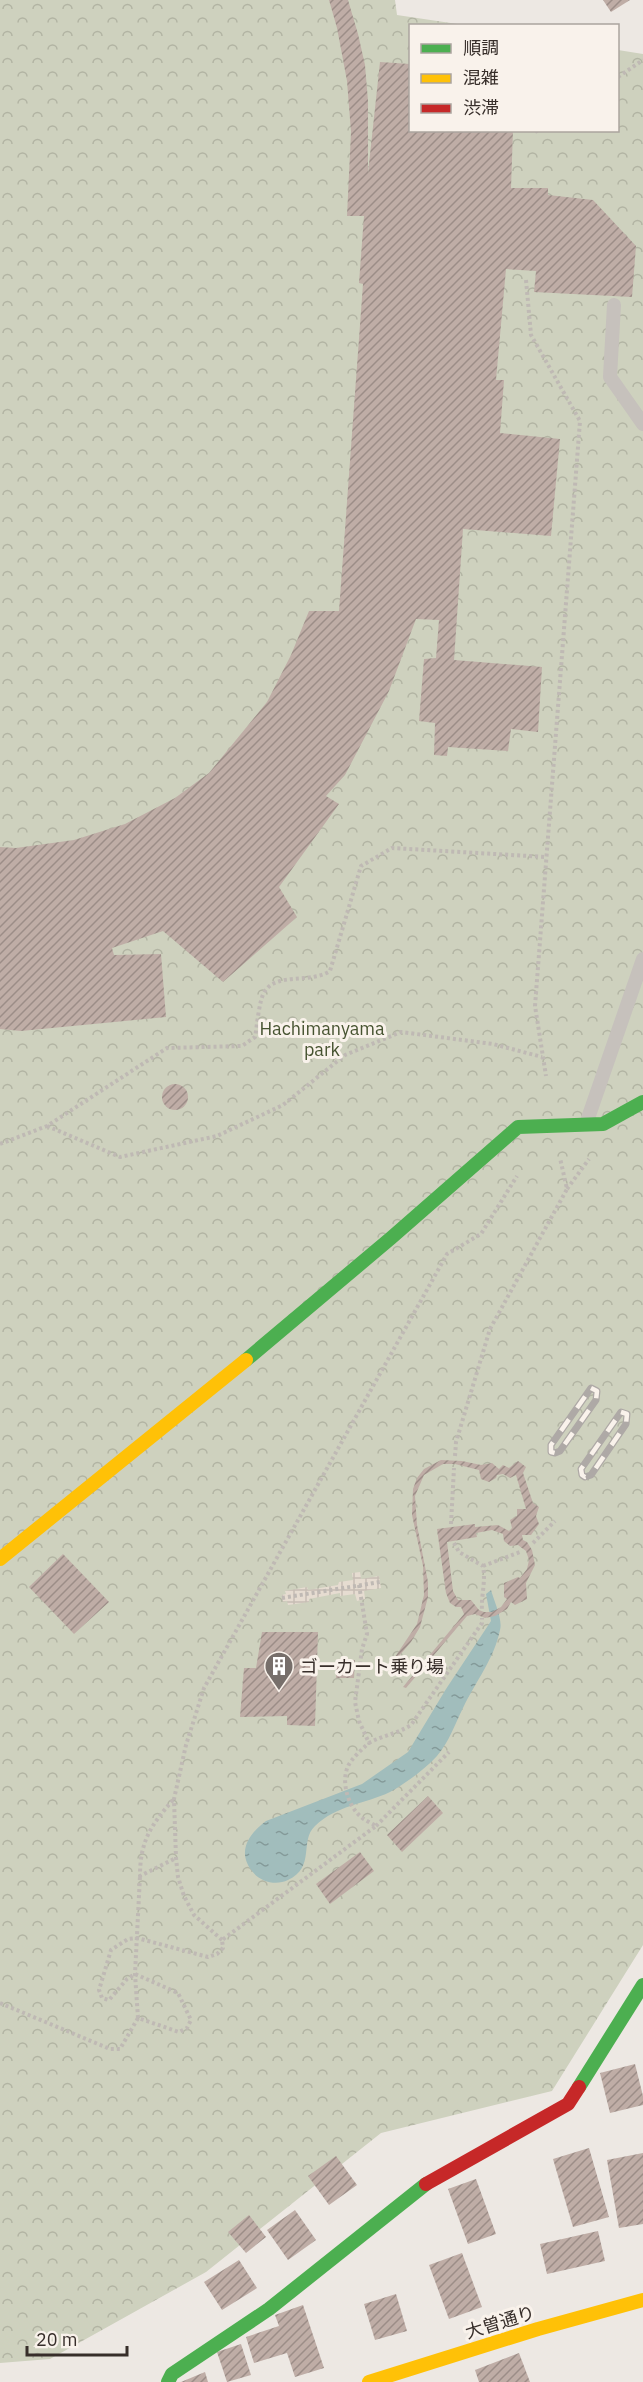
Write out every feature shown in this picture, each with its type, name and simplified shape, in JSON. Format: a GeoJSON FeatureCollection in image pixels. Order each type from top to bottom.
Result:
{"type":"FeatureCollection","features":[{"type":"Feature","properties":{"kind":"street"},"geometry":{"type":"LineString","coordinates":[[0,1559],[218,1383],[423,1212],[518,1126],[603,1124],[643,1102]]}},
{"type":"Feature","properties":{"kind":"street"},"geometry":{"type":"LineString","coordinates":[[168,2382],[172,2374],[269,2308],[424,2185],[568,2104],[643,1985]]}},
{"type":"Feature","properties":{"kind":"street","name":"大曽通り"},"geometry":{"type":"LineString","coordinates":[[369,2382],[538,2329],[643,2300]]}},
{"type":"Feature","properties":{"kind":"lane"},"geometry":{"type":"LineString","coordinates":[[614,305],[610,376],[643,424]]}},
{"type":"Feature","properties":{"kind":"lane"},"geometry":{"type":"LineString","coordinates":[[585,1124],[643,959]]}},
{"type":"Feature","properties":{"kind":"path"},"geometry":{"type":"LineString","coordinates":[[619,76],[643,60]]}},
{"type":"Feature","properties":{"kind":"path"},"geometry":{"type":"LineString","coordinates":[[526,280],[531,335],[580,421],[535,1006],[546,1076]]}},
{"type":"Feature","properties":{"kind":"path"},"geometry":{"type":"LineString","coordinates":[[0,1144],[47,1126],[167,1048],[242,1046],[255,1037],[264,991],[279,980],[320,977],[330,971],[360,866],[392,848],[546,857]]}},
{"type":"Feature","properties":{"kind":"path"},"geometry":{"type":"LineString","coordinates":[[47,1126],[120,1158],[217,1136],[283,1105],[345,1055],[401,1032],[493,1044],[542,1057]]}},
{"type":"Feature","properties":{"kind":"path"},"geometry":{"type":"LineString","coordinates":[[455,1456],[456,1442],[490,1329],[567,1189],[558,1147]]}},
{"type":"Feature","properties":{"kind":"path"},"geometry":{"type":"LineString","coordinates":[[135,1974],[110,2000],[102,1998],[99,1990],[111,1950],[128,1939],[136,1938],[208,1957],[217,1954],[223,1948],[222,1940],[194,1915],[184,1896],[176,1858],[174,1799],[186,1745],[204,1688],[447,1254],[481,1234],[523,1166]]}},
{"type":"Feature","properties":{"kind":"path"},"geometry":{"type":"LineString","coordinates":[[451,1524],[454,1468]]}},
{"type":"Feature","properties":{"kind":"path"},"geometry":{"type":"LineString","coordinates":[[533,1543],[555,1521]]}},
{"type":"Feature","properties":{"kind":"path"},"geometry":{"type":"LineString","coordinates":[[454,1543],[459,1552],[483,1566]]}},
{"type":"Feature","properties":{"kind":"path"},"geometry":{"type":"LineString","coordinates":[[483,1566],[520,1552]]}},
{"type":"Feature","properties":{"kind":"path"},"geometry":{"type":"LineString","coordinates":[[482,1611],[481,1597],[485,1578],[483,1566]]}},
{"type":"Feature","properties":{"kind":"path"},"geometry":{"type":"LineString","coordinates":[[282,1598],[380,1582]]}},
{"type":"Feature","properties":{"kind":"path"},"geometry":{"type":"LineString","coordinates":[[359,1585],[367,1634],[362,1649],[355,1702],[359,1721],[369,1743]]}},
{"type":"Feature","properties":{"kind":"path"},"geometry":{"type":"LineString","coordinates":[[376,1826],[360,1816],[353,1807],[345,1781],[346,1770],[351,1760],[369,1743],[379,1738],[398,1734],[411,1725],[482,1623],[482,1618]]}},
{"type":"Feature","properties":{"kind":"path"},"geometry":{"type":"LineString","coordinates":[[222,1940],[376,1826],[449,1752]]}},
{"type":"Feature","properties":{"kind":"path"},"geometry":{"type":"LineString","coordinates":[[0,2003],[110,2049],[120,2049],[138,2019],[135,1974],[142,1848],[153,1823],[174,1799]]}},
{"type":"Feature","properties":{"kind":"path"},"geometry":{"type":"LineString","coordinates":[[140,1876],[176,1858]]}},
{"type":"Feature","properties":{"kind":"path"},"geometry":{"type":"LineString","coordinates":[[135,1974],[178,1993],[191,2020],[187,2028],[179,2032],[138,2019]]}},
{"type":"Feature","properties":{"kind":"green space","name":"Hachimanyama park"},"geometry":{"type":"Polygon","coordinates":[[[0,0],[395,0],[397,15],[457,24],[409,24],[409,132],[619,132],[619,50],[643,54],[643,1945],[552,2091],[381,2133],[206,2272],[50,2359],[0,2363],[0,0]]]}},
{"type":"Feature","properties":{"kind":"shaded area"},"geometry":{"type":"Polygon","coordinates":[[[360,1572],[361,1579],[379,1576],[381,1588],[364,1591],[365,1599],[357,1601],[355,1594],[340,1596],[340,1593],[309,1599],[309,1602],[288,1605],[287,1601],[283,1602],[282,1595],[286,1594],[285,1591],[338,1585],[339,1582],[353,1580],[352,1573],[360,1572]]]}},
{"type":"Feature","properties":{"kind":"water"},"geometry":{"type":"Polygon","coordinates":[[[491,1590],[501,1626],[497,1641],[448,1739],[437,1756],[415,1776],[390,1792],[342,1809],[315,1826],[308,1839],[305,1861],[297,1875],[283,1882],[273,1883],[255,1875],[247,1864],[245,1850],[250,1837],[266,1821],[362,1784],[408,1752],[491,1621],[486,1594],[491,1590]]]}},
{"type":"Feature","properties":{"kind":"building"},"geometry":{"type":"Polygon","coordinates":[[[329,0],[348,0],[365,65],[368,101],[368,173],[380,62],[409,64],[409,132],[513,132],[511,188],[548,188],[548,195],[593,200],[636,246],[632,297],[534,292],[536,271],[506,269],[496,380],[504,380],[500,433],[560,439],[551,536],[463,529],[454,660],[542,667],[538,732],[511,729],[508,751],[448,747],[447,756],[434,755],[435,723],[419,721],[424,659],[436,658],[439,620],[416,619],[389,691],[345,775],[326,796],[339,804],[279,887],[297,917],[223,982],[163,931],[112,948],[114,955],[161,954],[166,1017],[21,1031],[0,1029],[0,847],[16,848],[74,840],[125,824],[175,798],[209,773],[267,702],[291,655],[309,611],[339,611],[363,284],[359,283],[364,216],[347,216],[351,132],[347,81],[329,0]]]}},
{"type":"Feature","properties":{"kind":"building"},"geometry":{"type":"Polygon","coordinates":[[[603,0],[630,0],[611,12],[603,0]]]}},
{"type":"Feature","properties":{"kind":"building"},"geometry":{"type":"Polygon","coordinates":[[[175,1084],[184,1088],[188,1097],[184,1106],[175,1110],[166,1106],[162,1097],[166,1088],[175,1084]]]}},
{"type":"Feature","properties":{"kind":"building"},"geometry":{"type":"Polygon","coordinates":[[[441,1460],[481,1465],[492,1463],[499,1469],[503,1465],[509,1468],[518,1461],[526,1467],[523,1473],[533,1503],[539,1507],[536,1516],[539,1524],[531,1535],[522,1535],[523,1540],[532,1550],[535,1565],[526,1583],[527,1599],[515,1605],[511,1602],[507,1609],[495,1616],[485,1618],[475,1614],[467,1616],[406,1688],[403,1687],[464,1614],[461,1607],[450,1603],[446,1593],[437,1529],[475,1524],[475,1527],[498,1525],[509,1531],[512,1528],[510,1520],[517,1516],[517,1509],[526,1509],[516,1475],[510,1478],[503,1474],[497,1475],[489,1482],[481,1479],[479,1470],[455,1464],[443,1464],[424,1475],[415,1496],[417,1525],[428,1582],[428,1597],[420,1627],[394,1662],[393,1660],[417,1624],[424,1595],[423,1566],[412,1515],[413,1489],[424,1469],[441,1460]],[[492,1530],[476,1533],[477,1537],[447,1542],[453,1591],[458,1600],[471,1600],[479,1610],[484,1612],[492,1612],[501,1607],[507,1599],[504,1597],[504,1583],[520,1578],[527,1569],[529,1560],[526,1551],[518,1545],[510,1546],[504,1541],[503,1534],[492,1530]]]}},
{"type":"Feature","properties":{"kind":"building"},"geometry":{"type":"Polygon","coordinates":[[[63,1554],[109,1602],[74,1634],[29,1587],[63,1554]]]}},
{"type":"Feature","properties":{"kind":"building","name":"ゴーカート乗り場"},"geometry":{"type":"Polygon","coordinates":[[[262,1632],[318,1632],[315,1726],[287,1725],[287,1716],[240,1717],[244,1668],[256,1668],[262,1632]]]}},
{"type":"Feature","properties":{"kind":"building"},"geometry":{"type":"Polygon","coordinates":[[[337,1660],[355,1660],[354,1678],[336,1678],[337,1660]]]}},
{"type":"Feature","properties":{"kind":"building"},"geometry":{"type":"Polygon","coordinates":[[[428,1796],[443,1813],[402,1852],[387,1835],[428,1796]]]}},
{"type":"Feature","properties":{"kind":"building"},"geometry":{"type":"Polygon","coordinates":[[[360,1852],[374,1871],[330,1904],[316,1884],[360,1852]]]}},
{"type":"Feature","properties":{"kind":"building"},"geometry":{"type":"Polygon","coordinates":[[[635,2064],[643,2105],[610,2113],[600,2073],[635,2064]]]}},
{"type":"Feature","properties":{"kind":"building"},"geometry":{"type":"Polygon","coordinates":[[[589,2148],[609,2217],[573,2227],[553,2159],[589,2148]]]}},
{"type":"Feature","properties":{"kind":"building"},"geometry":{"type":"Polygon","coordinates":[[[643,2153],[643,2224],[619,2228],[607,2160],[643,2153]]]}},
{"type":"Feature","properties":{"kind":"building"},"geometry":{"type":"Polygon","coordinates":[[[336,2156],[357,2185],[329,2205],[308,2176],[336,2156]]]}},
{"type":"Feature","properties":{"kind":"building"},"geometry":{"type":"Polygon","coordinates":[[[476,2179],[496,2234],[468,2244],[448,2189],[476,2179]]]}},
{"type":"Feature","properties":{"kind":"building"},"geometry":{"type":"Polygon","coordinates":[[[295,2210],[316,2240],[288,2260],[267,2230],[295,2210]]]}},
{"type":"Feature","properties":{"kind":"building"},"geometry":{"type":"Polygon","coordinates":[[[249,2215],[266,2237],[246,2253],[228,2232],[249,2215]]]}},
{"type":"Feature","properties":{"kind":"building"},"geometry":{"type":"Polygon","coordinates":[[[598,2231],[605,2261],[547,2274],[540,2244],[598,2231]]]}},
{"type":"Feature","properties":{"kind":"building"},"geometry":{"type":"Polygon","coordinates":[[[462,2253],[482,2307],[449,2319],[429,2265],[462,2253]]]}},
{"type":"Feature","properties":{"kind":"building"},"geometry":{"type":"Polygon","coordinates":[[[239,2260],[257,2288],[222,2310],[204,2282],[239,2260]]]}},
{"type":"Feature","properties":{"kind":"building"},"geometry":{"type":"Polygon","coordinates":[[[396,2294],[407,2331],[375,2340],[364,2304],[396,2294]]]}},
{"type":"Feature","properties":{"kind":"building"},"geometry":{"type":"Polygon","coordinates":[[[303,2305],[324,2368],[295,2377],[287,2353],[254,2363],[246,2337],[279,2326],[275,2315],[303,2305]]]}},
{"type":"Feature","properties":{"kind":"building"},"geometry":{"type":"Polygon","coordinates":[[[241,2344],[251,2375],[227,2382],[217,2352],[241,2344]]]}},
{"type":"Feature","properties":{"kind":"building"},"geometry":{"type":"Polygon","coordinates":[[[519,2353],[530,2382],[479,2382],[475,2370],[519,2353]]]}},
{"type":"Feature","properties":{"kind":"building"},"geometry":{"type":"Polygon","coordinates":[[[205,2372],[208,2382],[181,2382],[205,2372]]]}},
{"type":"Feature","properties":{"kind":"railway"},"geometry":{"type":"LineString","coordinates":[[591,1388],[597,1391],[596,1400],[560,1451],[551,1452],[551,1445],[591,1388]]}},
{"type":"Feature","properties":{"kind":"railway"},"geometry":{"type":"LineString","coordinates":[[621,1412],[627,1414],[626,1424],[591,1475],[585,1477],[581,1469],[621,1412]]}},
{"type":"Feature","properties":{"kind":"traffic: fast"},"geometry":{"type":"LineString","coordinates":[[246,1360],[518,1127],[603,1124],[643,1102]]}},
{"type":"Feature","properties":{"kind":"traffic: fast"},"geometry":{"type":"LineString","coordinates":[[579,2087],[643,1985]]}},
{"type":"Feature","properties":{"kind":"traffic: fast"},"geometry":{"type":"LineString","coordinates":[[168,2382],[172,2374],[269,2309],[426,2184]]}},
{"type":"Feature","properties":{"kind":"traffic: slow"},"geometry":{"type":"LineString","coordinates":[[0,1559],[246,1360]]}},
{"type":"Feature","properties":{"kind":"traffic: slow"},"geometry":{"type":"LineString","coordinates":[[369,2382],[538,2329],[643,2300]]}},
{"type":"Feature","properties":{"kind":"traffic: jam"},"geometry":{"type":"LineString","coordinates":[[426,2184],[568,2104],[579,2087]]}},
{"type":"Feature","properties":{"kind":"place","name":"ゴーカート乗り場"},"geometry":{"type":"Point","coordinates":[279,1692]}}]}
